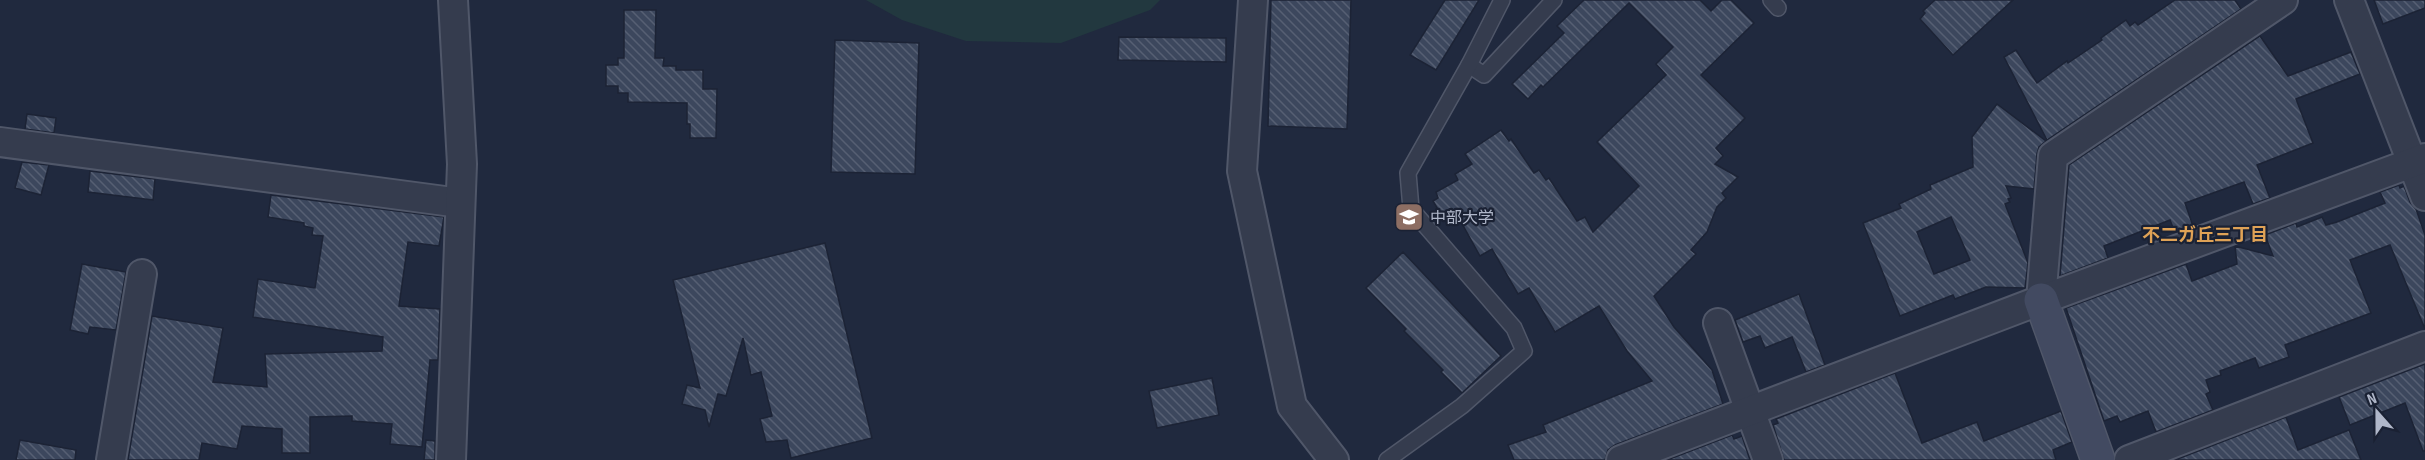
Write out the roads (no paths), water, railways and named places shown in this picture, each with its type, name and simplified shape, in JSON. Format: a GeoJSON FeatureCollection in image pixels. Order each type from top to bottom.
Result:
{"type":"FeatureCollection","features":[{"type":"Feature","properties":{"kind":"street"},"geometry":{"type":"LineString","coordinates":[[451,460],[462,164],[453,0]]}},
{"type":"Feature","properties":{"kind":"street"},"geometry":{"type":"LineString","coordinates":[[1253,0],[1242,171],[1292,406],[1334,460]]}},
{"type":"Feature","properties":{"kind":"street"},"geometry":{"type":"LineString","coordinates":[[2098,460],[2041,300],[2053,156],[2283,0]]}},
{"type":"Feature","properties":{"kind":"street"},"geometry":{"type":"LineString","coordinates":[[2349,0],[2419,160],[2425,196]]}},
{"type":"Feature","properties":{"kind":"street"},"geometry":{"type":"LineString","coordinates":[[0,142],[460,203]]}},
{"type":"Feature","properties":{"kind":"street"},"geometry":{"type":"LineString","coordinates":[[1621,460],[2041,300],[2419,160]]}},
{"type":"Feature","properties":{"kind":"street"},"geometry":{"type":"LineString","coordinates":[[111,460],[142,274]]}},
{"type":"Feature","properties":{"kind":"street"},"geometry":{"type":"LineString","coordinates":[[1718,323],[1768,460]]}},
{"type":"Feature","properties":{"kind":"street"},"geometry":{"type":"LineString","coordinates":[[2129,460],[2425,346]]}},
{"type":"Feature","properties":{"kind":"lane"},"geometry":{"type":"LineString","coordinates":[[1387,460],[1462,406],[1524,351],[1514,328],[1411,209],[1408,173],[1469,65],[1502,0]]}},
{"type":"Feature","properties":{"kind":"lane"},"geometry":{"type":"LineString","coordinates":[[1469,65],[1484,75],[1554,0]]}},
{"type":"Feature","properties":{"kind":"place","name":"中部大学"},"geometry":{"type":"Point","coordinates":[1409,217]}},
{"type":"Feature","properties":{"kind":"district","name":"不二ガ丘三丁目"},"geometry":{"type":"Point","coordinates":[2205,235]}}]}
